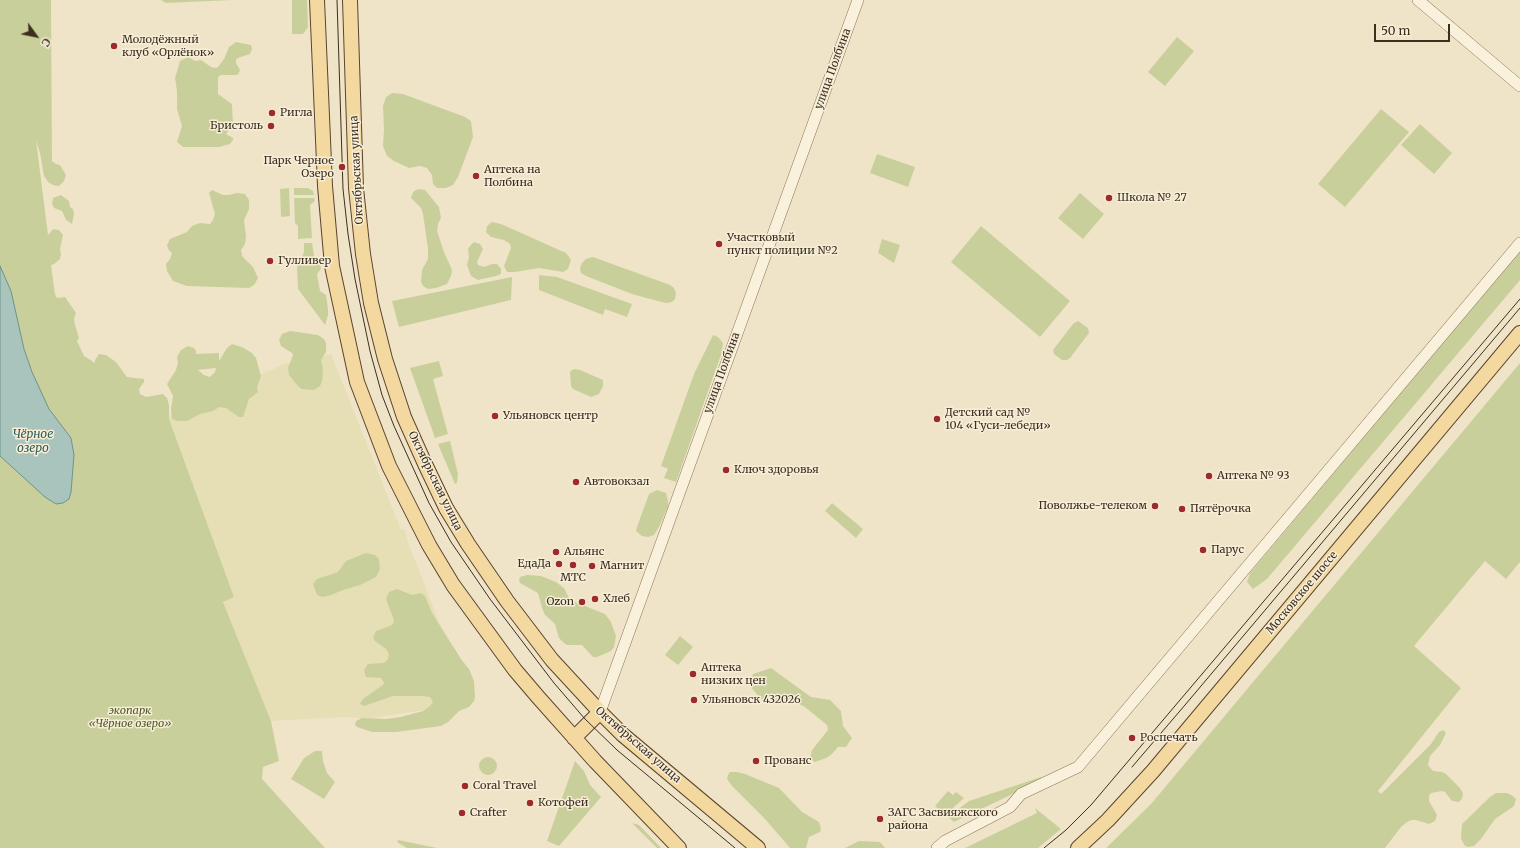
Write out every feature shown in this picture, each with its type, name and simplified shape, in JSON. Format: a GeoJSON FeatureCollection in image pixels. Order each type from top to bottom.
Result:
{"type":"FeatureCollection","features":[{"type":"Feature","properties":{"kind":"main road"},"geometry":{"type":"LineString","coordinates":[[317,0],[325,186],[332,266],[357,382],[374,431],[389,466],[429,545],[453,585],[515,670],[574,738],[679,848]]}},
{"type":"Feature","properties":{"kind":"main road","name":"Октябрьская улица"},"geometry":{"type":"LineString","coordinates":[[350,0],[356,188],[363,254],[372,303],[385,359],[404,416],[446,508],[468,544],[507,601],[548,655],[600,712],[623,735],[758,848]]}},
{"type":"Feature","properties":{"kind":"main road","name":"Московское шоссе"},"geometry":{"type":"LineString","coordinates":[[1078,848],[1108,820],[1149,775],[1520,333]]}},
{"type":"Feature","properties":{"kind":"main road","name":"улица Полбина"},"geometry":{"type":"LineString","coordinates":[[574,738],[600,712]]}},
{"type":"Feature","properties":{"kind":"street","name":"улица Полбина"},"geometry":{"type":"LineString","coordinates":[[600,712],[858,0]]}},
{"type":"Feature","properties":{"kind":"street"},"geometry":{"type":"LineString","coordinates":[[1418,0],[1520,86]]}},
{"type":"Feature","properties":{"kind":"street"},"geometry":{"type":"LineString","coordinates":[[937,848],[945,841],[1010,807],[1021,794],[1078,767],[1520,243]]}},
{"type":"Feature","properties":{"kind":"shaded area"},"geometry":{"type":"Polygon","coordinates":[[[331,354],[401,530],[404,529],[407,536],[406,537],[470,703],[365,719],[345,717],[271,721],[223,602],[234,597],[168,416],[287,363],[304,364],[331,354]]]}},
{"type":"Feature","properties":{"kind":"green space","name":"экопарк «Чёрное озеро»"},"geometry":{"type":"Polygon","coordinates":[[[0,0],[51,0],[52,161],[60,165],[66,175],[64,181],[59,186],[48,182],[44,176],[36,140],[48,235],[53,229],[59,230],[63,235],[60,249],[60,259],[51,265],[55,294],[57,298],[65,297],[76,313],[74,319],[79,338],[77,341],[84,356],[95,363],[95,360],[99,354],[106,355],[116,362],[127,377],[144,379],[144,382],[139,389],[140,394],[146,397],[163,394],[167,398],[169,405],[169,419],[234,597],[223,602],[271,721],[279,761],[263,767],[262,779],[325,848],[0,848],[0,0]]]}},
{"type":"Feature","properties":{"kind":"green space"},"geometry":{"type":"Polygon","coordinates":[[[161,0],[232,0],[166,3],[161,0]]]}},
{"type":"Feature","properties":{"kind":"green space"},"geometry":{"type":"Polygon","coordinates":[[[292,0],[307,0],[308,27],[303,34],[292,34],[292,0]]]}},
{"type":"Feature","properties":{"kind":"green space"},"geometry":{"type":"Polygon","coordinates":[[[1177,37],[1194,51],[1165,86],[1148,72],[1177,37]]]}},
{"type":"Feature","properties":{"kind":"green space"},"geometry":{"type":"Polygon","coordinates":[[[236,42],[251,45],[252,49],[250,54],[236,60],[240,70],[237,75],[221,75],[218,77],[218,94],[232,104],[233,125],[226,134],[233,138],[233,140],[230,144],[219,147],[183,147],[177,142],[182,126],[177,109],[175,78],[180,61],[188,57],[195,61],[201,60],[211,67],[218,67],[224,59],[229,47],[236,42]]]}},
{"type":"Feature","properties":{"kind":"green space"},"geometry":{"type":"Polygon","coordinates":[[[392,93],[403,94],[465,117],[471,121],[473,137],[458,177],[453,185],[446,188],[437,188],[433,184],[432,175],[427,168],[420,166],[409,168],[387,156],[383,146],[383,106],[386,97],[392,93]]]}},
{"type":"Feature","properties":{"kind":"green space"},"geometry":{"type":"Polygon","coordinates":[[[1381,109],[1409,132],[1345,207],[1318,184],[1381,109]]]}},
{"type":"Feature","properties":{"kind":"green space"},"geometry":{"type":"Polygon","coordinates":[[[1420,124],[1452,153],[1434,174],[1401,145],[1420,124]]]}},
{"type":"Feature","properties":{"kind":"green space"},"geometry":{"type":"Polygon","coordinates":[[[877,154],[915,167],[908,187],[870,173],[877,154]]]}},
{"type":"Feature","properties":{"kind":"green space"},"geometry":{"type":"Polygon","coordinates":[[[289,188],[290,216],[281,217],[280,189],[289,188]]]}},
{"type":"Feature","properties":{"kind":"green space"},"geometry":{"type":"Polygon","coordinates":[[[294,188],[308,188],[313,191],[314,195],[294,195],[294,188]]]}},
{"type":"Feature","properties":{"kind":"green space"},"geometry":{"type":"Polygon","coordinates":[[[418,189],[425,190],[439,207],[441,218],[437,231],[452,270],[447,284],[436,288],[428,289],[423,286],[421,282],[422,270],[428,259],[428,249],[421,208],[411,198],[413,192],[418,189]]]}},
{"type":"Feature","properties":{"kind":"green space"},"geometry":{"type":"Polygon","coordinates":[[[212,190],[223,195],[237,193],[245,194],[249,200],[249,209],[244,220],[246,237],[245,244],[241,250],[242,256],[253,267],[258,278],[254,285],[249,288],[187,286],[173,281],[167,271],[166,264],[172,253],[168,249],[167,245],[170,239],[187,232],[192,226],[200,223],[210,224],[213,220],[215,214],[209,193],[212,190]]]}},
{"type":"Feature","properties":{"kind":"green space"},"geometry":{"type":"Polygon","coordinates":[[[1080,193],[1104,214],[1083,239],[1058,218],[1080,193]]]}},
{"type":"Feature","properties":{"kind":"green space"},"geometry":{"type":"Polygon","coordinates":[[[61,195],[69,201],[70,207],[73,209],[74,214],[72,224],[66,220],[62,211],[54,208],[52,204],[53,198],[61,195]]]}},
{"type":"Feature","properties":{"kind":"green space"},"geometry":{"type":"Polygon","coordinates":[[[294,198],[314,198],[315,201],[310,205],[312,238],[298,239],[298,226],[295,223],[294,198]]]}},
{"type":"Feature","properties":{"kind":"green space"},"geometry":{"type":"Polygon","coordinates":[[[492,222],[501,224],[566,253],[571,260],[568,269],[563,272],[539,268],[507,272],[504,266],[511,248],[510,244],[504,240],[491,237],[486,232],[487,226],[492,222]]]}},
{"type":"Feature","properties":{"kind":"green space"},"geometry":{"type":"Polygon","coordinates":[[[981,226],[1070,301],[1040,337],[951,262],[981,226]]]}},
{"type":"Feature","properties":{"kind":"green space"},"geometry":{"type":"Polygon","coordinates":[[[882,239],[900,245],[894,263],[878,253],[882,239]]]}},
{"type":"Feature","properties":{"kind":"green space"},"geometry":{"type":"Polygon","coordinates":[[[474,242],[480,244],[483,249],[477,262],[478,265],[484,267],[497,264],[501,269],[501,274],[478,280],[471,276],[467,265],[469,257],[468,249],[474,242]]]}},
{"type":"Feature","properties":{"kind":"green space"},"geometry":{"type":"Polygon","coordinates":[[[304,243],[312,243],[315,262],[320,264],[321,269],[317,274],[320,291],[326,295],[328,309],[325,325],[298,289],[297,265],[300,264],[300,258],[304,252],[304,243]]]}},
{"type":"Feature","properties":{"kind":"green space"},"geometry":{"type":"Polygon","coordinates":[[[1520,251],[1520,280],[1267,579],[1253,589],[1247,582],[1250,573],[1520,251]]]}},
{"type":"Feature","properties":{"kind":"green space"},"geometry":{"type":"Polygon","coordinates":[[[593,257],[670,285],[674,288],[676,293],[675,299],[672,302],[666,303],[654,300],[632,294],[586,276],[581,273],[580,268],[586,259],[593,257]]]}},
{"type":"Feature","properties":{"kind":"green space"},"geometry":{"type":"Polygon","coordinates":[[[539,275],[557,277],[632,304],[627,317],[605,309],[603,315],[539,290],[539,275]]]}},
{"type":"Feature","properties":{"kind":"green space"},"geometry":{"type":"Polygon","coordinates":[[[512,277],[511,300],[399,327],[392,301],[512,277]]]}},
{"type":"Feature","properties":{"kind":"green space"},"geometry":{"type":"Polygon","coordinates":[[[1078,321],[1088,328],[1089,333],[1070,358],[1067,360],[1062,360],[1054,354],[1053,350],[1073,324],[1078,321]]]}},
{"type":"Feature","properties":{"kind":"green space"},"geometry":{"type":"Polygon","coordinates":[[[290,331],[318,335],[324,339],[326,343],[326,352],[321,360],[323,370],[322,381],[320,386],[314,390],[302,389],[289,375],[288,368],[293,355],[281,346],[279,340],[282,334],[290,331]]]}},
{"type":"Feature","properties":{"kind":"green space"},"geometry":{"type":"Polygon","coordinates":[[[713,335],[718,337],[723,343],[722,352],[676,482],[664,478],[668,469],[661,466],[694,374],[713,335]]]}},
{"type":"Feature","properties":{"kind":"green space"},"geometry":{"type":"Polygon","coordinates":[[[232,344],[242,347],[252,353],[256,358],[261,376],[257,387],[258,392],[249,399],[243,417],[239,417],[226,408],[219,407],[213,411],[200,414],[187,421],[172,419],[171,409],[173,396],[167,384],[176,370],[178,363],[177,357],[181,350],[188,346],[194,348],[196,354],[219,353],[219,361],[227,348],[232,344]],[[216,368],[198,370],[204,375],[210,377],[215,372],[216,368]]]}},
{"type":"Feature","properties":{"kind":"green space"},"geometry":{"type":"Polygon","coordinates":[[[439,361],[443,376],[433,379],[448,434],[435,438],[410,368],[439,361]]]}},
{"type":"Feature","properties":{"kind":"green space"},"geometry":{"type":"Polygon","coordinates":[[[1520,363],[1520,562],[1506,579],[1485,561],[1414,646],[1461,688],[1378,791],[1381,794],[1431,744],[1439,732],[1443,730],[1446,733],[1440,745],[1430,756],[1428,765],[1433,771],[1446,774],[1459,787],[1463,793],[1462,799],[1459,802],[1452,801],[1445,792],[1442,791],[1431,793],[1429,796],[1429,801],[1437,815],[1435,821],[1429,824],[1416,820],[1407,822],[1401,827],[1385,848],[1106,848],[1151,804],[1520,363]]]}},
{"type":"Feature","properties":{"kind":"green space"},"geometry":{"type":"Polygon","coordinates":[[[575,369],[603,380],[603,386],[599,394],[591,397],[573,389],[571,386],[570,372],[575,369]]]}},
{"type":"Feature","properties":{"kind":"green space"},"geometry":{"type":"Polygon","coordinates":[[[450,441],[458,474],[457,483],[455,484],[438,444],[450,441]]]}},
{"type":"Feature","properties":{"kind":"green space"},"geometry":{"type":"Polygon","coordinates":[[[657,490],[666,493],[668,506],[654,535],[648,537],[642,536],[636,531],[638,524],[649,494],[657,490]]]}},
{"type":"Feature","properties":{"kind":"green space"},"geometry":{"type":"Polygon","coordinates":[[[832,503],[863,529],[856,538],[825,511],[832,503]]]}},
{"type":"Feature","properties":{"kind":"green space"},"geometry":{"type":"Polygon","coordinates":[[[366,553],[375,555],[379,559],[380,569],[376,577],[360,585],[331,595],[323,597],[317,595],[313,584],[317,579],[338,572],[346,561],[366,553]]]}},
{"type":"Feature","properties":{"kind":"green space"},"geometry":{"type":"Polygon","coordinates":[[[527,575],[541,576],[556,582],[564,588],[570,600],[605,614],[611,622],[616,636],[614,647],[611,651],[597,657],[593,657],[582,645],[567,645],[564,643],[559,638],[555,624],[545,615],[538,593],[520,583],[520,577],[527,575]]]}},
{"type":"Feature","properties":{"kind":"green space"},"geometry":{"type":"Polygon","coordinates":[[[397,589],[412,595],[421,593],[425,596],[432,613],[469,669],[474,681],[475,697],[474,701],[469,707],[459,711],[448,722],[441,726],[396,732],[372,732],[357,727],[355,725],[356,721],[362,718],[386,719],[401,717],[423,711],[433,702],[430,697],[393,696],[364,706],[360,704],[363,699],[384,683],[381,678],[366,677],[364,670],[368,664],[384,663],[388,659],[389,654],[386,649],[375,641],[373,637],[376,631],[393,624],[394,620],[386,599],[389,592],[397,589]]]}},
{"type":"Feature","properties":{"kind":"green space"},"geometry":{"type":"Polygon","coordinates":[[[680,636],[693,647],[678,665],[665,655],[680,636]]]}},
{"type":"Feature","properties":{"kind":"green space"},"geometry":{"type":"Polygon","coordinates":[[[771,668],[811,697],[830,700],[841,711],[843,726],[852,738],[846,747],[838,747],[826,758],[815,762],[810,759],[812,750],[828,730],[827,725],[805,707],[795,702],[787,704],[765,701],[760,698],[749,685],[753,674],[771,668]]]}},
{"type":"Feature","properties":{"kind":"green space"},"geometry":{"type":"Polygon","coordinates":[[[315,751],[322,751],[323,761],[327,773],[335,782],[324,799],[291,779],[304,758],[315,751]]]}},
{"type":"Feature","properties":{"kind":"green space"},"geometry":{"type":"Polygon","coordinates":[[[488,757],[494,760],[497,766],[494,772],[488,775],[482,772],[479,766],[482,760],[488,757]]]}},
{"type":"Feature","properties":{"kind":"green space"},"geometry":{"type":"Polygon","coordinates":[[[575,761],[584,771],[590,785],[601,797],[559,846],[547,841],[575,761]]]}},
{"type":"Feature","properties":{"kind":"green space"},"geometry":{"type":"Polygon","coordinates":[[[730,772],[745,774],[779,788],[802,812],[819,822],[821,829],[820,832],[809,837],[806,848],[790,848],[765,819],[732,786],[727,779],[730,772]]]}},
{"type":"Feature","properties":{"kind":"green space"},"geometry":{"type":"Polygon","coordinates":[[[1041,777],[1042,780],[954,822],[948,817],[969,801],[1041,777]]]}},
{"type":"Feature","properties":{"kind":"green space"},"geometry":{"type":"Polygon","coordinates":[[[948,791],[953,795],[956,792],[964,798],[945,815],[935,806],[948,791]]]}},
{"type":"Feature","properties":{"kind":"green space"},"geometry":{"type":"Polygon","coordinates":[[[1496,793],[1507,793],[1513,796],[1516,799],[1514,806],[1495,819],[1481,839],[1474,846],[1465,846],[1461,839],[1462,824],[1496,793]]]}},
{"type":"Feature","properties":{"kind":"green space"},"geometry":{"type":"Polygon","coordinates":[[[1035,808],[1061,829],[1038,848],[965,848],[1037,813],[1035,808]]]}},
{"type":"Feature","properties":{"kind":"green space"},"geometry":{"type":"Polygon","coordinates":[[[632,823],[639,825],[661,848],[657,848],[632,823]]]}},
{"type":"Feature","properties":{"kind":"green space"},"geometry":{"type":"Polygon","coordinates":[[[398,840],[437,848],[407,848],[397,842],[398,840]]]}},
{"type":"Feature","properties":{"kind":"green space"},"geometry":{"type":"Polygon","coordinates":[[[859,841],[880,842],[885,848],[845,848],[859,841]]]}},
{"type":"Feature","properties":{"kind":"water","name":"Чёрное озеро"},"geometry":{"type":"Polygon","coordinates":[[[0,266],[11,291],[24,349],[32,372],[49,409],[71,438],[74,455],[71,492],[69,499],[63,503],[56,504],[45,497],[0,456],[0,266]]]}},
{"type":"Feature","properties":{"kind":"tram line"},"geometry":{"type":"LineString","coordinates":[[337,0],[343,189],[355,279],[370,351],[382,395],[394,426],[429,503],[451,542],[490,599],[554,683],[585,719],[617,750],[735,848]]}},
{"type":"Feature","properties":{"kind":"tram line"},"geometry":{"type":"LineString","coordinates":[[1044,848],[1066,830],[1091,805],[1520,299]]}},
{"type":"Feature","properties":{"kind":"tram line"},"geometry":{"type":"LineString","coordinates":[[1132,767],[1520,308]]}},
{"type":"Feature","properties":{"kind":"place","name":"Молодёжный клуб «Орлёнок»"},"geometry":{"type":"Point","coordinates":[114,46]}},
{"type":"Feature","properties":{"kind":"place","name":"Ригла"},"geometry":{"type":"Point","coordinates":[272,113]}},
{"type":"Feature","properties":{"kind":"place","name":"Бристоль"},"geometry":{"type":"Point","coordinates":[271,126]}},
{"type":"Feature","properties":{"kind":"place","name":"Парк Черное Озеро"},"geometry":{"type":"Point","coordinates":[342,167]}},
{"type":"Feature","properties":{"kind":"place","name":"Аптека на Полбина"},"geometry":{"type":"Point","coordinates":[476,176]}},
{"type":"Feature","properties":{"kind":"place","name":"Школа № 27"},"geometry":{"type":"Point","coordinates":[1109,198]}},
{"type":"Feature","properties":{"kind":"place","name":"Участковый пункт полиции №2"},"geometry":{"type":"Point","coordinates":[719,244]}},
{"type":"Feature","properties":{"kind":"place","name":"Гулливер"},"geometry":{"type":"Point","coordinates":[270,261]}},
{"type":"Feature","properties":{"kind":"place","name":"Ульяновск центр"},"geometry":{"type":"Point","coordinates":[495,416]}},
{"type":"Feature","properties":{"kind":"place","name":"Детский сад № 104 «Гуси-лебеди»"},"geometry":{"type":"Point","coordinates":[937,419]}},
{"type":"Feature","properties":{"kind":"place","name":"Ключ здоровья"},"geometry":{"type":"Point","coordinates":[726,470]}},
{"type":"Feature","properties":{"kind":"place","name":"Аптека № 93"},"geometry":{"type":"Point","coordinates":[1209,476]}},
{"type":"Feature","properties":{"kind":"place","name":"Автовокзал"},"geometry":{"type":"Point","coordinates":[576,482]}},
{"type":"Feature","properties":{"kind":"place","name":"Поволжье-телеком"},"geometry":{"type":"Point","coordinates":[1155,506]}},
{"type":"Feature","properties":{"kind":"place","name":"Пятёрочка"},"geometry":{"type":"Point","coordinates":[1182,509]}},
{"type":"Feature","properties":{"kind":"place","name":"Парус"},"geometry":{"type":"Point","coordinates":[1203,550]}},
{"type":"Feature","properties":{"kind":"place","name":"Альянс"},"geometry":{"type":"Point","coordinates":[556,552]}},
{"type":"Feature","properties":{"kind":"place","name":"ЕдаДа"},"geometry":{"type":"Point","coordinates":[559,564]}},
{"type":"Feature","properties":{"kind":"place","name":"МТС"},"geometry":{"type":"Point","coordinates":[573,565]}},
{"type":"Feature","properties":{"kind":"place","name":"Магнит"},"geometry":{"type":"Point","coordinates":[592,566]}},
{"type":"Feature","properties":{"kind":"place","name":"Хлеб"},"geometry":{"type":"Point","coordinates":[595,599]}},
{"type":"Feature","properties":{"kind":"place","name":"Ozon"},"geometry":{"type":"Point","coordinates":[582,602]}},
{"type":"Feature","properties":{"kind":"place","name":"Аптека низких цен"},"geometry":{"type":"Point","coordinates":[693,674]}},
{"type":"Feature","properties":{"kind":"place","name":"Ульяновск 432026"},"geometry":{"type":"Point","coordinates":[694,700]}},
{"type":"Feature","properties":{"kind":"place","name":"Роспечать"},"geometry":{"type":"Point","coordinates":[1132,738]}},
{"type":"Feature","properties":{"kind":"place","name":"Прованс"},"geometry":{"type":"Point","coordinates":[756,761]}},
{"type":"Feature","properties":{"kind":"place","name":"Coral Travel"},"geometry":{"type":"Point","coordinates":[465,786]}},
{"type":"Feature","properties":{"kind":"place","name":"Котофей"},"geometry":{"type":"Point","coordinates":[530,803]}},
{"type":"Feature","properties":{"kind":"place","name":"Crafter"},"geometry":{"type":"Point","coordinates":[462,813]}},
{"type":"Feature","properties":{"kind":"place","name":"ЗАГС Засвияжского района"},"geometry":{"type":"Point","coordinates":[880,819]}}]}
